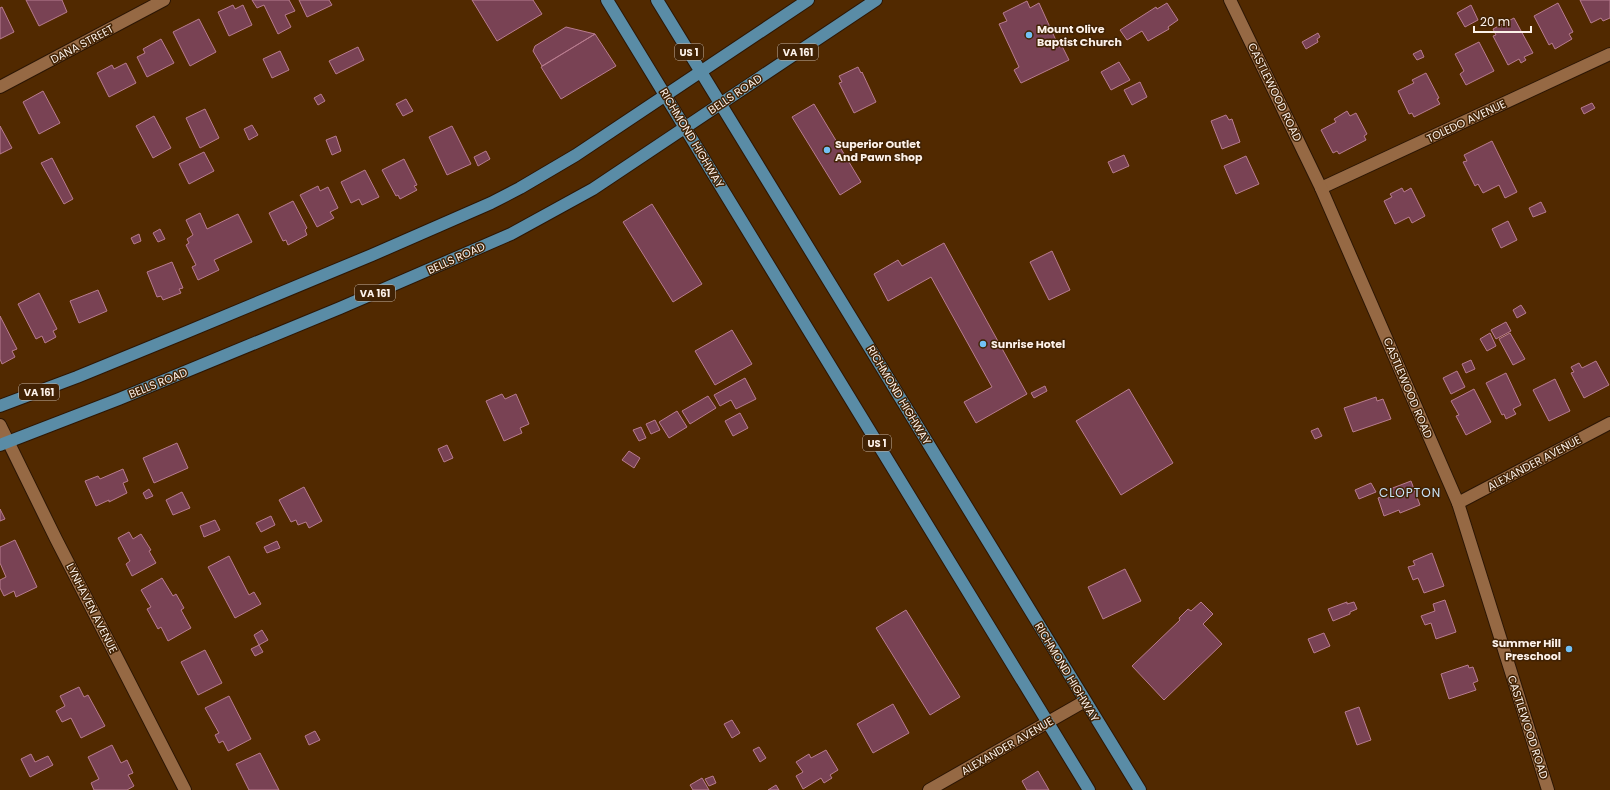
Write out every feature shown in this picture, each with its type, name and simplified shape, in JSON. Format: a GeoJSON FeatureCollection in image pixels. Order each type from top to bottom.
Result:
{"type":"FeatureCollection","features":[{"type":"Feature","properties":{"kind":"main road","name":"RICHMOND HIGHWAY"},"geometry":{"type":"LineString","coordinates":[[607,0],[1089,790]]}},
{"type":"Feature","properties":{"kind":"main road","name":"RICHMOND HIGHWAY"},"geometry":{"type":"LineString","coordinates":[[657,0],[1140,790]]}},
{"type":"Feature","properties":{"kind":"main road","name":"VA 161"},"geometry":{"type":"LineString","coordinates":[[0,406],[77,378],[182,334],[468,214],[520,188],[666,95],[808,0]]}},
{"type":"Feature","properties":{"kind":"main road","name":"BELLS ROAD"},"geometry":{"type":"LineString","coordinates":[[4,444],[119,399],[304,323],[511,234],[593,189],[876,0]]}},
{"type":"Feature","properties":{"kind":"street","name":"DANA STREET"},"geometry":{"type":"LineString","coordinates":[[0,87],[164,0]]}},
{"type":"Feature","properties":{"kind":"street","name":"CASTLEWOOD ROAD"},"geometry":{"type":"LineString","coordinates":[[1230,0],[1321,188],[1458,503],[1548,790]]}},
{"type":"Feature","properties":{"kind":"street","name":"TOLEDO AVENUE"},"geometry":{"type":"LineString","coordinates":[[1321,188],[1610,54]]}},
{"type":"Feature","properties":{"kind":"street","name":"ALEXANDER AVENUE"},"geometry":{"type":"LineString","coordinates":[[1458,503],[1610,423]]}},
{"type":"Feature","properties":{"kind":"street","name":"LYNHAVEN AVENUE"},"geometry":{"type":"LineString","coordinates":[[0,424],[4,444],[56,539],[186,790]]}},
{"type":"Feature","properties":{"kind":"street","name":"ALEXANDER AVENUE"},"geometry":{"type":"LineString","coordinates":[[929,790],[1085,701]]}},
{"type":"Feature","properties":{"kind":"building"},"geometry":{"type":"Polygon","coordinates":[[[26,0],[62,0],[67,12],[39,26],[26,0]]]}},
{"type":"Feature","properties":{"kind":"building"},"geometry":{"type":"Polygon","coordinates":[[[252,0],[289,0],[295,11],[285,15],[291,27],[278,34],[264,5],[257,8],[252,0]]]}},
{"type":"Feature","properties":{"kind":"building"},"geometry":{"type":"Polygon","coordinates":[[[299,0],[329,0],[332,5],[307,17],[299,0]]]}},
{"type":"Feature","properties":{"kind":"building"},"geometry":{"type":"Polygon","coordinates":[[[472,0],[533,0],[542,14],[497,41],[472,0]]]}},
{"type":"Feature","properties":{"kind":"building"},"geometry":{"type":"Polygon","coordinates":[[[1580,0],[1610,0],[1610,18],[1603,21],[1601,18],[1591,23],[1580,0]]]}},
{"type":"Feature","properties":{"kind":"building","name":"Mount Olive Baptist Church"},"geometry":{"type":"Polygon","coordinates":[[[1027,1],[1030,8],[1039,3],[1059,47],[1062,46],[1069,60],[1021,83],[1014,70],[1019,67],[999,24],[1007,21],[1003,13],[1027,1]]]}},
{"type":"Feature","properties":{"kind":"building"},"geometry":{"type":"Polygon","coordinates":[[[1167,3],[1178,20],[1168,27],[1169,29],[1148,41],[1142,31],[1127,40],[1120,30],[1156,7],[1157,9],[1167,3]]]}},
{"type":"Feature","properties":{"kind":"building"},"geometry":{"type":"Polygon","coordinates":[[[1558,3],[1573,32],[1569,34],[1572,39],[1555,49],[1552,43],[1549,45],[1534,16],[1558,3]]]}},
{"type":"Feature","properties":{"kind":"building"},"geometry":{"type":"Polygon","coordinates":[[[233,5],[235,9],[243,5],[252,25],[229,36],[218,12],[233,5]]]}},
{"type":"Feature","properties":{"kind":"building"},"geometry":{"type":"Polygon","coordinates":[[[1471,5],[1478,20],[1465,27],[1457,13],[1471,5]]]}},
{"type":"Feature","properties":{"kind":"building"},"geometry":{"type":"Polygon","coordinates":[[[2,7],[14,32],[0,39],[0,8],[2,7]]]}},
{"type":"Feature","properties":{"kind":"building"},"geometry":{"type":"Polygon","coordinates":[[[1514,18],[1533,53],[1524,57],[1526,60],[1521,63],[1519,59],[1508,65],[1493,36],[1496,35],[1493,29],[1514,18]]]}},
{"type":"Feature","properties":{"kind":"building"},"geometry":{"type":"Polygon","coordinates":[[[199,19],[216,52],[190,66],[173,32],[199,19]]]}},
{"type":"Feature","properties":{"kind":"building"},"geometry":{"type":"Polygon","coordinates":[[[566,27],[595,34],[542,66],[533,51],[535,46],[566,27]]]}},
{"type":"Feature","properties":{"kind":"building"},"geometry":{"type":"Polygon","coordinates":[[[1318,33],[1320,37],[1317,39],[1318,42],[1306,49],[1302,42],[1318,33]]]}},
{"type":"Feature","properties":{"kind":"building"},"geometry":{"type":"Polygon","coordinates":[[[595,34],[616,66],[561,99],[541,67],[595,34]]]}},
{"type":"Feature","properties":{"kind":"building"},"geometry":{"type":"Polygon","coordinates":[[[161,39],[174,63],[147,77],[137,57],[145,53],[143,49],[161,39]]]}},
{"type":"Feature","properties":{"kind":"building"},"geometry":{"type":"Polygon","coordinates":[[[1479,42],[1494,71],[1466,85],[1460,74],[1464,71],[1455,54],[1479,42]]]}},
{"type":"Feature","properties":{"kind":"building"},"geometry":{"type":"Polygon","coordinates":[[[358,47],[364,60],[336,74],[329,61],[358,47]]]}},
{"type":"Feature","properties":{"kind":"building"},"geometry":{"type":"Polygon","coordinates":[[[1421,50],[1424,57],[1417,60],[1413,54],[1421,50]]]}},
{"type":"Feature","properties":{"kind":"building"},"geometry":{"type":"Polygon","coordinates":[[[280,51],[289,70],[272,78],[263,59],[280,51]]]}},
{"type":"Feature","properties":{"kind":"building"},"geometry":{"type":"Polygon","coordinates":[[[1119,62],[1130,80],[1111,90],[1101,72],[1119,62]]]}},
{"type":"Feature","properties":{"kind":"building"},"geometry":{"type":"Polygon","coordinates":[[[126,63],[136,83],[109,97],[97,73],[112,65],[114,69],[126,63]]]}},
{"type":"Feature","properties":{"kind":"building"},"geometry":{"type":"Polygon","coordinates":[[[858,67],[861,73],[862,72],[876,102],[854,113],[839,83],[842,82],[839,76],[858,67]]]}},
{"type":"Feature","properties":{"kind":"building"},"geometry":{"type":"Polygon","coordinates":[[[1426,73],[1439,98],[1437,99],[1440,104],[1414,117],[1412,113],[1409,114],[1398,91],[1414,83],[1412,80],[1426,73]]]}},
{"type":"Feature","properties":{"kind":"building"},"geometry":{"type":"Polygon","coordinates":[[[1140,82],[1147,97],[1132,105],[1124,90],[1140,82]]]}},
{"type":"Feature","properties":{"kind":"building"},"geometry":{"type":"Polygon","coordinates":[[[43,91],[60,123],[39,134],[23,102],[43,91]]]}},
{"type":"Feature","properties":{"kind":"building"},"geometry":{"type":"Polygon","coordinates":[[[321,94],[325,101],[318,105],[314,98],[321,94]]]}},
{"type":"Feature","properties":{"kind":"building"},"geometry":{"type":"Polygon","coordinates":[[[406,99],[413,111],[403,116],[396,104],[406,99]]]}},
{"type":"Feature","properties":{"kind":"building"},"geometry":{"type":"Polygon","coordinates":[[[1592,103],[1595,108],[1584,114],[1581,108],[1592,103]]]}},
{"type":"Feature","properties":{"kind":"building","name":"Superior Outlet And Pawn Shop"},"geometry":{"type":"Polygon","coordinates":[[[814,104],[861,182],[840,195],[792,117],[814,104]]]}},
{"type":"Feature","properties":{"kind":"building"},"geometry":{"type":"Polygon","coordinates":[[[205,109],[219,138],[200,148],[186,118],[205,109]]]}},
{"type":"Feature","properties":{"kind":"building"},"geometry":{"type":"Polygon","coordinates":[[[1347,111],[1350,116],[1356,113],[1367,134],[1364,136],[1366,140],[1339,154],[1337,151],[1333,153],[1321,130],[1336,122],[1334,119],[1347,111]]]}},
{"type":"Feature","properties":{"kind":"building"},"geometry":{"type":"Polygon","coordinates":[[[1226,115],[1229,120],[1232,119],[1240,142],[1222,149],[1211,121],[1226,115]]]}},
{"type":"Feature","properties":{"kind":"building"},"geometry":{"type":"Polygon","coordinates":[[[154,116],[171,148],[153,158],[136,126],[154,116]]]}},
{"type":"Feature","properties":{"kind":"building"},"geometry":{"type":"Polygon","coordinates":[[[252,125],[258,135],[249,140],[244,129],[252,125]]]}},
{"type":"Feature","properties":{"kind":"building"},"geometry":{"type":"Polygon","coordinates":[[[0,126],[12,148],[0,154],[0,126]]]}},
{"type":"Feature","properties":{"kind":"building"},"geometry":{"type":"Polygon","coordinates":[[[452,126],[471,164],[447,175],[429,137],[452,126]]]}},
{"type":"Feature","properties":{"kind":"building"},"geometry":{"type":"Polygon","coordinates":[[[336,136],[341,151],[332,155],[326,140],[336,136]]]}},
{"type":"Feature","properties":{"kind":"building"},"geometry":{"type":"Polygon","coordinates":[[[1492,141],[1517,192],[1505,198],[1499,185],[1483,193],[1478,184],[1475,186],[1463,162],[1467,161],[1464,155],[1492,141]]]}},
{"type":"Feature","properties":{"kind":"building"},"geometry":{"type":"Polygon","coordinates":[[[486,151],[490,159],[478,166],[474,157],[486,151]]]}},
{"type":"Feature","properties":{"kind":"building"},"geometry":{"type":"Polygon","coordinates":[[[204,152],[214,171],[189,184],[179,164],[204,152]]]}},
{"type":"Feature","properties":{"kind":"building"},"geometry":{"type":"Polygon","coordinates":[[[1124,155],[1129,166],[1113,173],[1108,162],[1124,155]]]}},
{"type":"Feature","properties":{"kind":"building"},"geometry":{"type":"Polygon","coordinates":[[[1246,156],[1259,184],[1236,194],[1224,166],[1246,156]]]}},
{"type":"Feature","properties":{"kind":"building"},"geometry":{"type":"Polygon","coordinates":[[[52,158],[73,199],[64,204],[41,163],[52,158]]]}},
{"type":"Feature","properties":{"kind":"building"},"geometry":{"type":"Polygon","coordinates":[[[404,159],[417,185],[414,186],[417,190],[400,199],[398,195],[396,196],[382,170],[404,159]]]}},
{"type":"Feature","properties":{"kind":"building"},"geometry":{"type":"Polygon","coordinates":[[[365,170],[379,197],[362,205],[359,199],[351,203],[341,182],[365,170]]]}},
{"type":"Feature","properties":{"kind":"building"},"geometry":{"type":"Polygon","coordinates":[[[318,186],[320,191],[328,187],[338,208],[330,212],[334,218],[317,227],[300,195],[318,186]]]}},
{"type":"Feature","properties":{"kind":"building"},"geometry":{"type":"Polygon","coordinates":[[[1402,188],[1404,192],[1411,188],[1425,216],[1412,223],[1409,217],[1395,224],[1384,201],[1392,197],[1390,194],[1402,188]]]}},
{"type":"Feature","properties":{"kind":"building"},"geometry":{"type":"Polygon","coordinates":[[[293,201],[307,228],[305,230],[307,235],[288,245],[286,240],[283,241],[269,213],[293,201]]]}},
{"type":"Feature","properties":{"kind":"building"},"geometry":{"type":"Polygon","coordinates":[[[1541,202],[1546,212],[1533,217],[1529,208],[1541,202]]]}},
{"type":"Feature","properties":{"kind":"building"},"geometry":{"type":"Polygon","coordinates":[[[652,204],[702,284],[673,302],[623,222],[652,204]]]}},
{"type":"Feature","properties":{"kind":"building"},"geometry":{"type":"Polygon","coordinates":[[[200,213],[207,229],[238,214],[252,242],[214,260],[219,270],[198,280],[192,267],[196,265],[186,245],[189,243],[187,239],[193,235],[186,220],[200,213]]]}},
{"type":"Feature","properties":{"kind":"building"},"geometry":{"type":"Polygon","coordinates":[[[1508,221],[1517,240],[1501,248],[1492,229],[1508,221]]]}},
{"type":"Feature","properties":{"kind":"building"},"geometry":{"type":"Polygon","coordinates":[[[160,229],[165,239],[158,242],[153,233],[160,229]]]}},
{"type":"Feature","properties":{"kind":"building"},"geometry":{"type":"Polygon","coordinates":[[[139,234],[141,241],[134,244],[131,238],[139,234]]]}},
{"type":"Feature","properties":{"kind":"building","name":"Sunrise Hotel"},"geometry":{"type":"Polygon","coordinates":[[[944,243],[1027,394],[976,423],[964,402],[992,387],[931,277],[888,301],[874,274],[898,260],[902,266],[944,243]]]}},
{"type":"Feature","properties":{"kind":"building"},"geometry":{"type":"Polygon","coordinates":[[[1052,251],[1070,290],[1049,300],[1030,262],[1052,251]]]}},
{"type":"Feature","properties":{"kind":"building"},"geometry":{"type":"Polygon","coordinates":[[[172,262],[183,288],[179,289],[181,293],[163,300],[161,296],[157,297],[147,272],[172,262]]]}},
{"type":"Feature","properties":{"kind":"building"},"geometry":{"type":"Polygon","coordinates":[[[98,290],[107,311],[79,323],[70,301],[98,290]]]}},
{"type":"Feature","properties":{"kind":"building"},"geometry":{"type":"Polygon","coordinates":[[[39,293],[57,329],[53,331],[56,337],[45,343],[42,336],[36,339],[18,304],[39,293]]]}},
{"type":"Feature","properties":{"kind":"building"},"geometry":{"type":"Polygon","coordinates":[[[1521,305],[1526,313],[1517,318],[1513,310],[1521,305]]]}},
{"type":"Feature","properties":{"kind":"building"},"geometry":{"type":"Polygon","coordinates":[[[0,316],[17,349],[12,351],[15,357],[2,364],[0,359],[0,316]]]}},
{"type":"Feature","properties":{"kind":"building"},"geometry":{"type":"Polygon","coordinates":[[[1506,322],[1511,331],[1496,339],[1491,330],[1506,322]]]}},
{"type":"Feature","properties":{"kind":"building"},"geometry":{"type":"Polygon","coordinates":[[[732,330],[752,364],[715,385],[695,351],[732,330]]]}},
{"type":"Feature","properties":{"kind":"building"},"geometry":{"type":"Polygon","coordinates":[[[1490,333],[1496,346],[1487,351],[1480,339],[1490,333]]]}},
{"type":"Feature","properties":{"kind":"building"},"geometry":{"type":"Polygon","coordinates":[[[1510,333],[1525,359],[1513,365],[1499,339],[1510,333]]]}},
{"type":"Feature","properties":{"kind":"building"},"geometry":{"type":"Polygon","coordinates":[[[1471,360],[1475,369],[1466,373],[1462,364],[1471,360]]]}},
{"type":"Feature","properties":{"kind":"building"},"geometry":{"type":"Polygon","coordinates":[[[1596,361],[1609,385],[1584,398],[1571,373],[1574,372],[1571,367],[1579,363],[1582,368],[1596,361]]]}},
{"type":"Feature","properties":{"kind":"building"},"geometry":{"type":"Polygon","coordinates":[[[1457,371],[1465,387],[1451,394],[1443,378],[1457,371]]]}},
{"type":"Feature","properties":{"kind":"building"},"geometry":{"type":"Polygon","coordinates":[[[1506,373],[1521,405],[1513,409],[1516,414],[1506,419],[1504,414],[1502,415],[1486,383],[1506,373]]]}},
{"type":"Feature","properties":{"kind":"building"},"geometry":{"type":"Polygon","coordinates":[[[745,378],[756,399],[736,409],[731,400],[720,406],[714,395],[745,378]]]}},
{"type":"Feature","properties":{"kind":"building"},"geometry":{"type":"Polygon","coordinates":[[[1555,379],[1570,411],[1549,421],[1533,390],[1555,379]]]}},
{"type":"Feature","properties":{"kind":"building"},"geometry":{"type":"Polygon","coordinates":[[[1045,386],[1047,391],[1034,398],[1031,393],[1045,386]]]}},
{"type":"Feature","properties":{"kind":"building"},"geometry":{"type":"Polygon","coordinates":[[[1129,389],[1173,463],[1121,495],[1076,421],[1129,389]]]}},
{"type":"Feature","properties":{"kind":"building"},"geometry":{"type":"Polygon","coordinates":[[[1474,389],[1491,422],[1466,435],[1456,416],[1459,415],[1451,401],[1474,389]]]}},
{"type":"Feature","properties":{"kind":"building"},"geometry":{"type":"Polygon","coordinates":[[[502,394],[505,399],[516,394],[529,424],[520,428],[522,433],[504,441],[486,401],[502,394]]]}},
{"type":"Feature","properties":{"kind":"building"},"geometry":{"type":"Polygon","coordinates":[[[708,396],[716,408],[690,424],[682,411],[708,396]]]}},
{"type":"Feature","properties":{"kind":"building"},"geometry":{"type":"Polygon","coordinates":[[[1376,397],[1377,401],[1383,399],[1391,419],[1353,432],[1344,408],[1376,397]]]}},
{"type":"Feature","properties":{"kind":"building"},"geometry":{"type":"Polygon","coordinates":[[[677,411],[687,427],[669,438],[659,422],[677,411]]]}},
{"type":"Feature","properties":{"kind":"building"},"geometry":{"type":"Polygon","coordinates":[[[740,413],[748,428],[733,436],[725,421],[740,413]]]}},
{"type":"Feature","properties":{"kind":"building"},"geometry":{"type":"Polygon","coordinates":[[[655,420],[660,430],[651,434],[646,424],[655,420]]]}},
{"type":"Feature","properties":{"kind":"building"},"geometry":{"type":"Polygon","coordinates":[[[641,427],[646,438],[639,441],[633,430],[641,427]]]}},
{"type":"Feature","properties":{"kind":"building"},"geometry":{"type":"Polygon","coordinates":[[[1318,428],[1322,436],[1315,439],[1311,431],[1318,428]]]}},
{"type":"Feature","properties":{"kind":"building"},"geometry":{"type":"Polygon","coordinates":[[[177,443],[188,468],[154,483],[143,458],[177,443]]]}},
{"type":"Feature","properties":{"kind":"building"},"geometry":{"type":"Polygon","coordinates":[[[447,445],[453,458],[444,462],[438,449],[447,445]]]}},
{"type":"Feature","properties":{"kind":"building"},"geometry":{"type":"Polygon","coordinates":[[[629,451],[640,458],[634,468],[622,460],[629,451]]]}},
{"type":"Feature","properties":{"kind":"building"},"geometry":{"type":"Polygon","coordinates":[[[123,469],[128,481],[123,483],[127,493],[109,502],[109,500],[96,506],[85,481],[98,476],[100,479],[123,469]]]}},
{"type":"Feature","properties":{"kind":"building"},"geometry":{"type":"Polygon","coordinates":[[[1411,481],[1420,505],[1400,513],[1399,510],[1384,516],[1378,498],[1392,493],[1390,489],[1411,481]]]}},
{"type":"Feature","properties":{"kind":"building"},"geometry":{"type":"Polygon","coordinates":[[[1371,483],[1376,492],[1359,499],[1355,490],[1371,483]]]}},
{"type":"Feature","properties":{"kind":"building"},"geometry":{"type":"Polygon","coordinates":[[[304,487],[322,521],[309,528],[306,522],[298,525],[296,520],[291,522],[279,500],[304,487]]]}},
{"type":"Feature","properties":{"kind":"building"},"geometry":{"type":"Polygon","coordinates":[[[149,489],[153,496],[146,499],[143,493],[149,489]]]}},
{"type":"Feature","properties":{"kind":"building"},"geometry":{"type":"Polygon","coordinates":[[[182,492],[190,508],[173,515],[166,500],[182,492]]]}},
{"type":"Feature","properties":{"kind":"building"},"geometry":{"type":"Polygon","coordinates":[[[0,509],[5,519],[0,521],[0,509]]]}},
{"type":"Feature","properties":{"kind":"building"},"geometry":{"type":"Polygon","coordinates":[[[271,516],[275,525],[261,532],[256,523],[271,516]]]}},
{"type":"Feature","properties":{"kind":"building"},"geometry":{"type":"Polygon","coordinates":[[[215,520],[220,530],[204,537],[200,526],[215,520]]]}},
{"type":"Feature","properties":{"kind":"building"},"geometry":{"type":"Polygon","coordinates":[[[129,532],[133,539],[141,534],[151,550],[149,551],[156,563],[132,576],[126,564],[130,561],[118,538],[129,532]]]}},
{"type":"Feature","properties":{"kind":"building"},"geometry":{"type":"Polygon","coordinates":[[[15,540],[37,587],[16,597],[14,591],[4,596],[0,588],[0,580],[6,577],[0,563],[0,547],[15,540]]]}},
{"type":"Feature","properties":{"kind":"building"},"geometry":{"type":"Polygon","coordinates":[[[277,541],[280,548],[267,553],[264,547],[277,541]]]}},
{"type":"Feature","properties":{"kind":"building"},"geometry":{"type":"Polygon","coordinates":[[[1432,553],[1444,586],[1424,593],[1418,578],[1413,580],[1408,567],[1415,565],[1413,561],[1432,553]]]}},
{"type":"Feature","properties":{"kind":"building"},"geometry":{"type":"Polygon","coordinates":[[[229,556],[249,595],[254,592],[261,604],[235,618],[208,567],[229,556]]]}},
{"type":"Feature","properties":{"kind":"building"},"geometry":{"type":"Polygon","coordinates":[[[1125,569],[1141,601],[1103,619],[1088,587],[1125,569]]]}},
{"type":"Feature","properties":{"kind":"building"},"geometry":{"type":"Polygon","coordinates":[[[162,578],[173,596],[176,594],[184,608],[181,610],[191,628],[168,641],[161,627],[158,629],[147,609],[151,607],[141,590],[162,578]]]}},
{"type":"Feature","properties":{"kind":"building"},"geometry":{"type":"Polygon","coordinates":[[[1445,600],[1456,632],[1436,639],[1431,623],[1425,625],[1421,616],[1435,611],[1433,604],[1445,600]]]}},
{"type":"Feature","properties":{"kind":"building"},"geometry":{"type":"Polygon","coordinates":[[[1201,602],[1213,614],[1203,624],[1222,644],[1164,700],[1132,666],[1180,620],[1179,618],[1188,609],[1191,611],[1201,602]]]}},
{"type":"Feature","properties":{"kind":"building"},"geometry":{"type":"Polygon","coordinates":[[[1347,602],[1347,604],[1354,602],[1357,609],[1350,612],[1350,614],[1333,621],[1328,609],[1347,602]]]}},
{"type":"Feature","properties":{"kind":"building"},"geometry":{"type":"Polygon","coordinates":[[[906,610],[960,697],[930,715],[876,628],[906,610]]]}},
{"type":"Feature","properties":{"kind":"building"},"geometry":{"type":"Polygon","coordinates":[[[262,630],[268,640],[259,645],[254,635],[262,630]]]}},
{"type":"Feature","properties":{"kind":"building"},"geometry":{"type":"Polygon","coordinates":[[[1324,633],[1330,646],[1314,653],[1308,639],[1324,633]]]}},
{"type":"Feature","properties":{"kind":"building"},"geometry":{"type":"Polygon","coordinates":[[[259,645],[263,652],[255,656],[251,649],[259,645]]]}},
{"type":"Feature","properties":{"kind":"building"},"geometry":{"type":"Polygon","coordinates":[[[205,650],[222,683],[198,695],[181,662],[205,650]]]}},
{"type":"Feature","properties":{"kind":"building"},"geometry":{"type":"Polygon","coordinates":[[[1468,665],[1469,668],[1473,667],[1478,681],[1473,683],[1476,690],[1449,699],[1441,674],[1468,665]]]}},
{"type":"Feature","properties":{"kind":"building"},"geometry":{"type":"Polygon","coordinates":[[[79,687],[84,697],[88,695],[105,726],[81,738],[71,718],[62,722],[56,711],[65,706],[60,696],[79,687]]]}},
{"type":"Feature","properties":{"kind":"building"},"geometry":{"type":"Polygon","coordinates":[[[229,696],[251,739],[228,751],[223,741],[219,743],[215,735],[219,733],[205,708],[229,696]]]}},
{"type":"Feature","properties":{"kind":"building"},"geometry":{"type":"Polygon","coordinates":[[[893,704],[909,733],[873,753],[857,724],[893,704]]]}},
{"type":"Feature","properties":{"kind":"building"},"geometry":{"type":"Polygon","coordinates":[[[1359,707],[1371,740],[1357,745],[1345,712],[1359,707]]]}},
{"type":"Feature","properties":{"kind":"building"},"geometry":{"type":"Polygon","coordinates":[[[732,720],[740,733],[732,738],[724,724],[732,720]]]}},
{"type":"Feature","properties":{"kind":"building"},"geometry":{"type":"Polygon","coordinates":[[[315,731],[320,740],[309,745],[305,736],[315,731]]]}},
{"type":"Feature","properties":{"kind":"building"},"geometry":{"type":"Polygon","coordinates":[[[112,745],[121,763],[127,760],[133,773],[128,775],[134,786],[127,790],[94,790],[91,783],[99,779],[88,757],[112,745]]]}},
{"type":"Feature","properties":{"kind":"building"},"geometry":{"type":"Polygon","coordinates":[[[759,747],[766,758],[760,762],[753,750],[759,747]]]}},
{"type":"Feature","properties":{"kind":"building"},"geometry":{"type":"Polygon","coordinates":[[[826,750],[838,770],[830,775],[832,778],[824,783],[821,778],[803,789],[796,776],[803,772],[796,762],[809,754],[811,758],[826,750]]]}},
{"type":"Feature","properties":{"kind":"building"},"geometry":{"type":"Polygon","coordinates":[[[260,753],[279,790],[249,790],[236,764],[260,753]]]}},
{"type":"Feature","properties":{"kind":"building"},"geometry":{"type":"Polygon","coordinates":[[[31,754],[35,762],[48,756],[53,765],[30,777],[21,759],[31,754]]]}},
{"type":"Feature","properties":{"kind":"building"},"geometry":{"type":"Polygon","coordinates":[[[1038,771],[1049,790],[1027,790],[1022,781],[1038,771]]]}},
{"type":"Feature","properties":{"kind":"building"},"geometry":{"type":"Polygon","coordinates":[[[713,776],[716,783],[709,786],[705,779],[713,776]]]}},
{"type":"Feature","properties":{"kind":"building"},"geometry":{"type":"Polygon","coordinates":[[[702,778],[709,790],[693,790],[690,785],[702,778]]]}},
{"type":"Feature","properties":{"kind":"building"},"geometry":{"type":"Polygon","coordinates":[[[776,785],[779,790],[768,790],[776,785]]]}},
{"type":"Feature","properties":{"kind":"place","name":"Mount Olive Baptist Church"},"geometry":{"type":"Point","coordinates":[1029,35]}},
{"type":"Feature","properties":{"kind":"place","name":"Superior Outlet And Pawn Shop"},"geometry":{"type":"Point","coordinates":[827,150]}},
{"type":"Feature","properties":{"kind":"place","name":"Sunrise Hotel"},"geometry":{"type":"Point","coordinates":[983,344]}},
{"type":"Feature","properties":{"kind":"place","name":"Summer Hill Preschool"},"geometry":{"type":"Point","coordinates":[1569,649]}},
{"type":"Feature","properties":{"kind":"district","name":"CLOPTON"},"geometry":{"type":"Point","coordinates":[1410,492]}}]}
